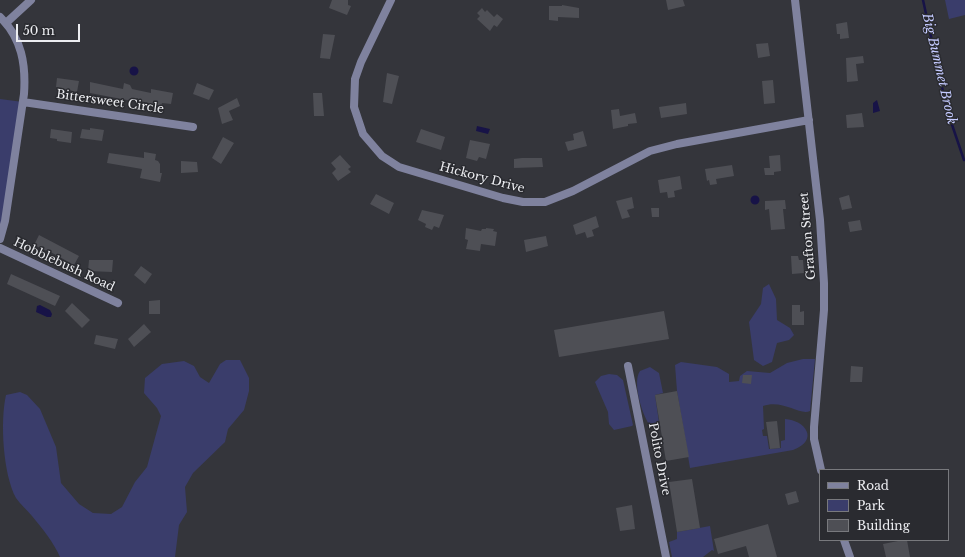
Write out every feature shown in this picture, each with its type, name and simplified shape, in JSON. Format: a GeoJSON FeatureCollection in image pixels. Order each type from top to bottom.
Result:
{"type":"FeatureCollection","features":[{"type":"Feature","properties":{"kind":"street"},"geometry":{"type":"LineString","coordinates":[[0,239],[5,220],[23,102],[25,75],[23,57],[16,39],[3,20],[31,0]]}},
{"type":"Feature","properties":{"kind":"street","name":"Hickory Drive"},"geometry":{"type":"LineString","coordinates":[[391,0],[361,62],[355,79],[354,107],[363,134],[382,156],[399,166],[503,198],[523,202],[544,202],[574,191],[650,151],[677,144],[809,120]]}},
{"type":"Feature","properties":{"kind":"street","name":"Grafton Street"},"geometry":{"type":"LineString","coordinates":[[795,0],[821,230],[825,296],[814,427],[814,439],[821,469]]}},
{"type":"Feature","properties":{"kind":"street","name":"Bittersweet Circle"},"geometry":{"type":"LineString","coordinates":[[23,102],[193,126]]}},
{"type":"Feature","properties":{"kind":"street","name":"Hobblebush Road"},"geometry":{"type":"LineString","coordinates":[[0,248],[118,303]]}},
{"type":"Feature","properties":{"kind":"street","name":"Polito Drive"},"geometry":{"type":"LineString","coordinates":[[628,366],[666,557]]}},
{"type":"Feature","properties":{"kind":"street"},"geometry":{"type":"LineString","coordinates":[[844,541],[850,557]]}},
{"type":"Feature","properties":{"kind":"green space"},"geometry":{"type":"Polygon","coordinates":[[[945,0],[965,0],[965,15],[949,19],[945,0]]]}},
{"type":"Feature","properties":{"kind":"green space"},"geometry":{"type":"Polygon","coordinates":[[[0,99],[23,102],[0,239],[0,99]]]}},
{"type":"Feature","properties":{"kind":"green space"},"geometry":{"type":"Polygon","coordinates":[[[769,284],[776,299],[777,320],[790,328],[794,335],[789,340],[777,343],[772,362],[763,366],[754,360],[749,322],[761,304],[763,288],[769,284]]]}},
{"type":"Feature","properties":{"kind":"green space"},"geometry":{"type":"Polygon","coordinates":[[[803,359],[815,359],[810,411],[806,412],[770,404],[763,406],[764,429],[762,430],[763,436],[767,436],[769,449],[781,448],[781,441],[785,440],[785,419],[792,420],[807,431],[808,436],[806,441],[801,446],[793,450],[690,468],[677,391],[675,365],[681,362],[717,367],[729,374],[729,382],[739,381],[740,376],[747,371],[770,373],[787,363],[803,359]]]}},
{"type":"Feature","properties":{"kind":"green space"},"geometry":{"type":"Polygon","coordinates":[[[226,360],[240,360],[249,378],[249,391],[244,410],[228,429],[225,442],[193,473],[185,487],[187,512],[179,525],[175,557],[60,557],[44,531],[16,498],[12,488],[8,475],[3,433],[6,395],[20,392],[27,395],[40,409],[56,447],[61,483],[79,504],[93,513],[111,514],[122,507],[135,482],[147,467],[161,416],[157,408],[144,393],[145,378],[162,364],[184,361],[194,366],[200,377],[209,383],[220,364],[226,360]]]}},
{"type":"Feature","properties":{"kind":"green space"},"geometry":{"type":"Polygon","coordinates":[[[650,367],[659,373],[663,393],[655,395],[659,422],[649,424],[641,406],[637,383],[640,371],[650,367]]]}},
{"type":"Feature","properties":{"kind":"green space"},"geometry":{"type":"Polygon","coordinates":[[[609,374],[617,375],[623,380],[632,426],[614,430],[609,424],[608,412],[595,382],[601,376],[609,374]]]}},
{"type":"Feature","properties":{"kind":"green space"},"geometry":{"type":"Polygon","coordinates":[[[710,526],[714,551],[712,550],[703,557],[672,557],[669,542],[677,539],[677,532],[710,526]]]}},
{"type":"Feature","properties":{"kind":"shaded area"},"geometry":{"type":"Polygon","coordinates":[[[134,66],[139,71],[134,76],[129,71],[134,66]]]}},
{"type":"Feature","properties":{"kind":"shaded area"},"geometry":{"type":"Polygon","coordinates":[[[877,100],[880,111],[873,113],[873,103],[877,100]]]}},
{"type":"Feature","properties":{"kind":"shaded area"},"geometry":{"type":"Polygon","coordinates":[[[477,126],[490,129],[488,134],[476,131],[477,126]]]}},
{"type":"Feature","properties":{"kind":"shaded area"},"geometry":{"type":"Polygon","coordinates":[[[755,195],[760,200],[755,205],[750,200],[755,195]]]}},
{"type":"Feature","properties":{"kind":"shaded area"},"geometry":{"type":"Polygon","coordinates":[[[40,305],[50,310],[52,314],[51,317],[47,317],[36,312],[37,306],[40,305]]]}},
{"type":"Feature","properties":{"kind":"building"},"geometry":{"type":"Polygon","coordinates":[[[332,0],[348,0],[348,5],[351,6],[347,15],[329,8],[332,0]]]}},
{"type":"Feature","properties":{"kind":"building"},"geometry":{"type":"Polygon","coordinates":[[[666,0],[683,0],[685,6],[668,10],[666,0]]]}},
{"type":"Feature","properties":{"kind":"building"},"geometry":{"type":"Polygon","coordinates":[[[562,5],[579,8],[579,18],[558,17],[558,21],[549,20],[549,6],[562,5]]]}},
{"type":"Feature","properties":{"kind":"building"},"geometry":{"type":"Polygon","coordinates":[[[482,8],[485,12],[487,10],[494,17],[497,14],[503,19],[497,27],[494,25],[490,31],[477,19],[480,16],[477,13],[482,8]]]}},
{"type":"Feature","properties":{"kind":"building"},"geometry":{"type":"Polygon","coordinates":[[[847,22],[849,38],[840,39],[840,34],[837,34],[836,24],[847,22]]]}},
{"type":"Feature","properties":{"kind":"building"},"geometry":{"type":"Polygon","coordinates":[[[323,34],[335,35],[330,59],[320,58],[323,34]]]}},
{"type":"Feature","properties":{"kind":"building"},"geometry":{"type":"Polygon","coordinates":[[[768,43],[770,56],[758,58],[756,44],[768,43]]]}},
{"type":"Feature","properties":{"kind":"building"},"geometry":{"type":"Polygon","coordinates":[[[863,56],[864,63],[856,64],[858,81],[847,82],[846,58],[863,56]]]}},
{"type":"Feature","properties":{"kind":"building"},"geometry":{"type":"Polygon","coordinates":[[[387,73],[399,76],[392,104],[383,102],[387,73]]]}},
{"type":"Feature","properties":{"kind":"building"},"geometry":{"type":"Polygon","coordinates":[[[57,78],[79,81],[77,92],[56,87],[57,78]]]}},
{"type":"Feature","properties":{"kind":"building"},"geometry":{"type":"Polygon","coordinates":[[[773,80],[775,103],[764,104],[762,81],[773,80]]]}},
{"type":"Feature","properties":{"kind":"building"},"geometry":{"type":"Polygon","coordinates":[[[90,82],[123,89],[124,83],[130,85],[132,89],[151,93],[151,89],[173,93],[171,104],[162,103],[161,106],[132,99],[132,101],[90,93],[90,82]]]}},
{"type":"Feature","properties":{"kind":"building"},"geometry":{"type":"Polygon","coordinates":[[[197,83],[214,90],[209,100],[193,94],[197,83]]]}},
{"type":"Feature","properties":{"kind":"building"},"geometry":{"type":"Polygon","coordinates":[[[313,93],[322,93],[324,116],[314,116],[313,93]]]}},
{"type":"Feature","properties":{"kind":"building"},"geometry":{"type":"Polygon","coordinates":[[[237,98],[240,106],[229,111],[233,120],[222,124],[218,108],[237,98]]]}},
{"type":"Feature","properties":{"kind":"building"},"geometry":{"type":"Polygon","coordinates":[[[686,103],[687,114],[661,118],[659,107],[686,103]]]}},
{"type":"Feature","properties":{"kind":"building"},"geometry":{"type":"Polygon","coordinates":[[[619,109],[620,116],[635,113],[637,123],[628,124],[628,126],[613,129],[611,110],[619,109]]]}},
{"type":"Feature","properties":{"kind":"building"},"geometry":{"type":"Polygon","coordinates":[[[862,113],[864,127],[847,128],[846,115],[862,113]]]}},
{"type":"Feature","properties":{"kind":"building"},"geometry":{"type":"Polygon","coordinates":[[[90,128],[104,130],[102,141],[80,138],[82,129],[90,130],[90,128]]]}},
{"type":"Feature","properties":{"kind":"building"},"geometry":{"type":"Polygon","coordinates":[[[51,129],[72,132],[71,143],[57,141],[57,139],[50,138],[51,129]]]}},
{"type":"Feature","properties":{"kind":"building"},"geometry":{"type":"Polygon","coordinates":[[[421,129],[445,137],[441,150],[416,142],[421,129]]]}},
{"type":"Feature","properties":{"kind":"building"},"geometry":{"type":"Polygon","coordinates":[[[583,131],[587,146],[568,151],[565,142],[574,140],[573,134],[583,131]]]}},
{"type":"Feature","properties":{"kind":"building"},"geometry":{"type":"Polygon","coordinates":[[[223,137],[234,143],[221,164],[212,158],[223,137]]]}},
{"type":"Feature","properties":{"kind":"building"},"geometry":{"type":"Polygon","coordinates":[[[470,140],[490,144],[486,159],[479,157],[477,161],[466,158],[470,140]]]}},
{"type":"Feature","properties":{"kind":"building"},"geometry":{"type":"Polygon","coordinates":[[[144,152],[156,154],[155,160],[160,164],[160,173],[162,173],[160,182],[140,178],[142,169],[107,163],[109,153],[144,158],[144,152]]]}},
{"type":"Feature","properties":{"kind":"building"},"geometry":{"type":"Polygon","coordinates":[[[340,155],[351,167],[348,169],[351,172],[338,181],[332,173],[336,169],[331,163],[340,155]]]}},
{"type":"Feature","properties":{"kind":"building"},"geometry":{"type":"Polygon","coordinates":[[[780,155],[781,171],[774,172],[774,175],[765,175],[764,168],[770,168],[769,156],[780,155]]]}},
{"type":"Feature","properties":{"kind":"building"},"geometry":{"type":"Polygon","coordinates":[[[542,158],[543,167],[514,168],[514,159],[542,158]]]}},
{"type":"Feature","properties":{"kind":"building"},"geometry":{"type":"Polygon","coordinates":[[[181,161],[197,162],[198,172],[181,173],[181,161]]]}},
{"type":"Feature","properties":{"kind":"building"},"geometry":{"type":"Polygon","coordinates":[[[732,165],[734,176],[716,179],[717,184],[710,185],[709,180],[707,181],[705,169],[732,165]]]}},
{"type":"Feature","properties":{"kind":"building"},"geometry":{"type":"Polygon","coordinates":[[[680,176],[682,189],[674,191],[675,197],[668,198],[667,192],[660,193],[658,180],[680,176]]]}},
{"type":"Feature","properties":{"kind":"building"},"geometry":{"type":"Polygon","coordinates":[[[376,194],[394,203],[389,214],[370,204],[376,194]]]}},
{"type":"Feature","properties":{"kind":"building"},"geometry":{"type":"Polygon","coordinates":[[[849,195],[852,208],[842,210],[839,198],[849,195]]]}},
{"type":"Feature","properties":{"kind":"building"},"geometry":{"type":"Polygon","coordinates":[[[632,197],[634,208],[627,210],[630,217],[622,219],[616,201],[632,197]]]}},
{"type":"Feature","properties":{"kind":"building"},"geometry":{"type":"Polygon","coordinates":[[[785,200],[786,209],[783,209],[785,229],[771,230],[769,209],[765,210],[765,201],[785,200]]]}},
{"type":"Feature","properties":{"kind":"building"},"geometry":{"type":"Polygon","coordinates":[[[651,208],[659,208],[659,217],[652,217],[651,208]]]}},
{"type":"Feature","properties":{"kind":"building"},"geometry":{"type":"Polygon","coordinates":[[[422,210],[444,215],[439,228],[434,226],[432,230],[425,227],[426,224],[418,220],[422,210]]]}},
{"type":"Feature","properties":{"kind":"building"},"geometry":{"type":"Polygon","coordinates":[[[596,216],[599,227],[592,230],[594,236],[587,238],[585,232],[576,235],[573,225],[596,216]]]}},
{"type":"Feature","properties":{"kind":"building"},"geometry":{"type":"Polygon","coordinates":[[[860,220],[862,230],[850,232],[848,222],[860,220]]]}},
{"type":"Feature","properties":{"kind":"building"},"geometry":{"type":"Polygon","coordinates":[[[466,228],[481,231],[482,229],[486,228],[494,229],[493,231],[497,232],[495,246],[481,244],[480,251],[466,249],[468,240],[465,239],[466,228]]]}},
{"type":"Feature","properties":{"kind":"building"},"geometry":{"type":"Polygon","coordinates":[[[39,235],[79,256],[74,265],[47,250],[34,245],[39,235]]]}},
{"type":"Feature","properties":{"kind":"building"},"geometry":{"type":"Polygon","coordinates":[[[546,236],[548,246],[526,252],[524,240],[546,236]]]}},
{"type":"Feature","properties":{"kind":"building"},"geometry":{"type":"Polygon","coordinates":[[[791,256],[798,256],[799,260],[803,260],[804,273],[792,274],[791,256]]]}},
{"type":"Feature","properties":{"kind":"building"},"geometry":{"type":"Polygon","coordinates":[[[89,260],[113,260],[112,272],[88,271],[89,260]]]}},
{"type":"Feature","properties":{"kind":"building"},"geometry":{"type":"Polygon","coordinates":[[[141,266],[152,274],[145,284],[134,275],[141,266]]]}},
{"type":"Feature","properties":{"kind":"building"},"geometry":{"type":"Polygon","coordinates":[[[11,274],[60,296],[55,306],[7,284],[11,274]]]}},
{"type":"Feature","properties":{"kind":"building"},"geometry":{"type":"Polygon","coordinates":[[[160,300],[160,314],[149,314],[149,301],[160,300]]]}},
{"type":"Feature","properties":{"kind":"building"},"geometry":{"type":"Polygon","coordinates":[[[72,303],[90,320],[82,328],[65,311],[72,303]]]}},
{"type":"Feature","properties":{"kind":"building"},"geometry":{"type":"Polygon","coordinates":[[[792,305],[800,305],[800,312],[804,311],[804,325],[792,325],[792,305]]]}},
{"type":"Feature","properties":{"kind":"building"},"geometry":{"type":"Polygon","coordinates":[[[664,311],[669,339],[559,357],[554,330],[664,311]]]}},
{"type":"Feature","properties":{"kind":"building"},"geometry":{"type":"Polygon","coordinates":[[[144,324],[151,332],[134,347],[128,339],[144,324]]]}},
{"type":"Feature","properties":{"kind":"building"},"geometry":{"type":"Polygon","coordinates":[[[96,335],[118,339],[115,349],[94,344],[96,335]]]}},
{"type":"Feature","properties":{"kind":"building"},"geometry":{"type":"Polygon","coordinates":[[[851,366],[863,367],[862,382],[850,382],[851,366]]]}},
{"type":"Feature","properties":{"kind":"building"},"geometry":{"type":"Polygon","coordinates":[[[743,375],[752,375],[751,384],[742,383],[743,375]]]}},
{"type":"Feature","properties":{"kind":"building"},"geometry":{"type":"Polygon","coordinates":[[[677,391],[689,457],[666,461],[655,395],[677,391]]]}},
{"type":"Feature","properties":{"kind":"building"},"geometry":{"type":"Polygon","coordinates":[[[777,421],[780,448],[770,449],[766,422],[777,421]]]}},
{"type":"Feature","properties":{"kind":"building"},"geometry":{"type":"Polygon","coordinates":[[[692,479],[700,528],[677,532],[669,482],[692,479]]]}},
{"type":"Feature","properties":{"kind":"building"},"geometry":{"type":"Polygon","coordinates":[[[796,491],[799,502],[788,505],[785,494],[796,491]]]}},
{"type":"Feature","properties":{"kind":"building"},"geometry":{"type":"Polygon","coordinates":[[[632,505],[635,529],[620,531],[616,508],[632,505]]]}},
{"type":"Feature","properties":{"kind":"building"},"geometry":{"type":"Polygon","coordinates":[[[768,524],[777,557],[749,557],[746,546],[718,554],[714,539],[768,524]]]}},
{"type":"Feature","properties":{"kind":"building"},"geometry":{"type":"Polygon","coordinates":[[[907,541],[910,557],[886,557],[883,544],[907,541]]]}},
{"type":"Feature","properties":{"kind":"waterway","name":"Big Bummet Brook"},"geometry":{"type":"LineString","coordinates":[[923,0],[947,110],[964,160]]}}]}
